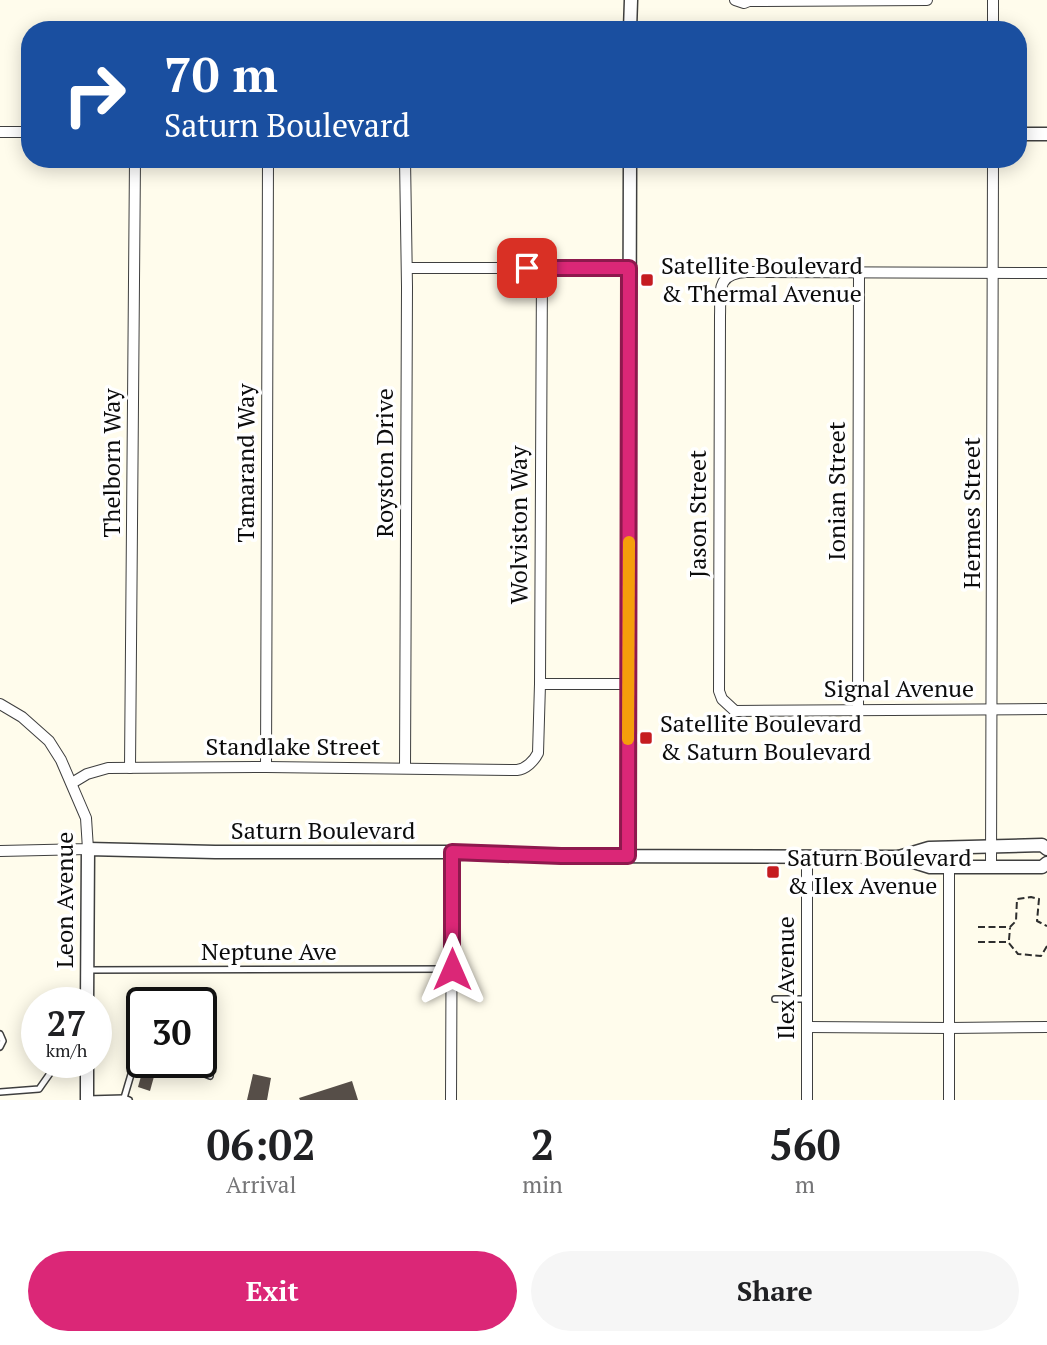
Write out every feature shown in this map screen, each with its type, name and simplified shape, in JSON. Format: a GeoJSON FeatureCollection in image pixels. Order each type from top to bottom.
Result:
{"type":"FeatureCollection","features":[{"type":"Feature","properties":{"kind":"street"},"geometry":{"type":"LineString","coordinates":[[631,0],[631,21]]}},
{"type":"Feature","properties":{"kind":"street"},"geometry":{"type":"LineString","coordinates":[[735,0],[744,3],[927,0]]}},
{"type":"Feature","properties":{"kind":"street"},"geometry":{"type":"LineString","coordinates":[[993,0],[993,21]]}},
{"type":"Feature","properties":{"kind":"street"},"geometry":{"type":"LineString","coordinates":[[0,132],[21,132]]}},
{"type":"Feature","properties":{"kind":"street"},"geometry":{"type":"LineString","coordinates":[[1027,134],[1047,134]]}},
{"type":"Feature","properties":{"kind":"street","name":"Thelborn Way"},"geometry":{"type":"LineString","coordinates":[[130,768],[135,168]]}},
{"type":"Feature","properties":{"kind":"street","name":"Tamarand Way"},"geometry":{"type":"LineString","coordinates":[[266,767],[268,168]]}},
{"type":"Feature","properties":{"kind":"street","name":"Royston Drive"},"geometry":{"type":"LineString","coordinates":[[405,168],[405,768]]}},
{"type":"Feature","properties":{"kind":"street"},"geometry":{"type":"LineString","coordinates":[[628,856],[630,168]]}},
{"type":"Feature","properties":{"kind":"street","name":"Hermes Street"},"geometry":{"type":"LineString","coordinates":[[991,867],[993,168]]}},
{"type":"Feature","properties":{"kind":"street"},"geometry":{"type":"LineString","coordinates":[[407,268],[629,268]]}},
{"type":"Feature","properties":{"kind":"street","name":"Wolviston Way"},"geometry":{"type":"LineString","coordinates":[[517,770],[523,769],[538,753],[541,268]]}},
{"type":"Feature","properties":{"kind":"street","name":"Jason Street"},"geometry":{"type":"LineString","coordinates":[[750,710],[735,710],[722,699],[719,691],[721,286],[728,276],[737,272],[859,273]]}},
{"type":"Feature","properties":{"kind":"street"},"geometry":{"type":"LineString","coordinates":[[859,273],[1047,273]]}},
{"type":"Feature","properties":{"kind":"street","name":"Ionian Street"},"geometry":{"type":"LineString","coordinates":[[858,710],[859,273]]}},
{"type":"Feature","properties":{"kind":"street"},"geometry":{"type":"LineString","coordinates":[[540,684],[628,684]]}},
{"type":"Feature","properties":{"kind":"street","name":"Leon Avenue"},"geometry":{"type":"LineString","coordinates":[[0,704],[22,717],[49,741],[61,760],[86,818],[87,987]]}},
{"type":"Feature","properties":{"kind":"street","name":"Signal Avenue"},"geometry":{"type":"LineString","coordinates":[[750,710],[1047,709]]}},
{"type":"Feature","properties":{"kind":"street","name":"Standlake Street"},"geometry":{"type":"LineString","coordinates":[[72,783],[87,774],[108,768],[517,770]]}},
{"type":"Feature","properties":{"kind":"street","name":"Saturn Boulevard"},"geometry":{"type":"LineString","coordinates":[[0,851],[88,849],[452,852],[561,856],[898,857],[929,848],[1042,845],[1047,849]]}},
{"type":"Feature","properties":{"kind":"street"},"geometry":{"type":"LineString","coordinates":[[452,852],[452,1100]]}},
{"type":"Feature","properties":{"kind":"street","name":"Ilex Avenue"},"geometry":{"type":"LineString","coordinates":[[807,857],[807,1100]]}},
{"type":"Feature","properties":{"kind":"street","name":"Saturn Boulevard"},"geometry":{"type":"LineString","coordinates":[[898,857],[930,867],[1042,867],[1047,863]]}},
{"type":"Feature","properties":{"kind":"street"},"geometry":{"type":"LineString","coordinates":[[949,1100],[950,867]]}},
{"type":"Feature","properties":{"kind":"street"},"geometry":{"type":"LineString","coordinates":[[808,1027],[1047,1027]]}},
{"type":"Feature","properties":{"kind":"street"},"geometry":{"type":"LineString","coordinates":[[87,1078],[87,1100]]}},
{"type":"Feature","properties":{"kind":"lane","name":"Neptune Ave"},"geometry":{"type":"LineString","coordinates":[[86,970],[452,969]]}},
{"type":"Feature","properties":{"kind":"lane"},"geometry":{"type":"LineString","coordinates":[[775,999],[807,999]]}},
{"type":"Feature","properties":{"kind":"lane"},"geometry":{"type":"LineString","coordinates":[[0,1034],[0,1047]]}},
{"type":"Feature","properties":{"kind":"lane"},"geometry":{"type":"LineString","coordinates":[[0,1092],[39,1089],[47,1078]]}},
{"type":"Feature","properties":{"kind":"lane"},"geometry":{"type":"LineString","coordinates":[[87,1100],[126,1099],[130,1078]]}},
{"type":"Feature","properties":{"kind":"path"},"geometry":{"type":"LineString","coordinates":[[1047,926],[1037,920],[1039,898],[1017,899],[1016,921],[1010,927],[1009,942],[1012,949],[1018,954],[1041,956],[1047,946]]}},
{"type":"Feature","properties":{"kind":"path"},"geometry":{"type":"LineString","coordinates":[[978,927],[1010,927]]}},
{"type":"Feature","properties":{"kind":"path"},"geometry":{"type":"LineString","coordinates":[[978,942],[1009,942]]}},
{"type":"Feature","properties":{"kind":"building"},"geometry":{"type":"Polygon","coordinates":[[[253,1074],[271,1078],[267,1100],[247,1100],[253,1074]]]}},
{"type":"Feature","properties":{"kind":"building"},"geometry":{"type":"Polygon","coordinates":[[[141,1078],[154,1078],[150,1091],[138,1087],[141,1078]]]}},
{"type":"Feature","properties":{"kind":"building"},"geometry":{"type":"Polygon","coordinates":[[[352,1081],[358,1100],[299,1098],[352,1081]]]}},
{"type":"Feature","properties":{"kind":"slow traffic"},"geometry":{"type":"LineString","coordinates":[[628,739],[629,542]]}},
{"type":"Feature","properties":{"kind":"place","name":"Satellite Boulevard & Thermal Avenue"},"geometry":{"type":"Point","coordinates":[647,280]}},
{"type":"Feature","properties":{"kind":"place","name":"Satellite Boulevard & Saturn Boulevard"},"geometry":{"type":"Point","coordinates":[646,738]}},
{"type":"Feature","properties":{"kind":"place","name":"Saturn Boulevard & Ilex Avenue"},"geometry":{"type":"Point","coordinates":[773,872]}},
{"type":"Feature","properties":{"kind":"route"},"geometry":{"type":"LineString","coordinates":[[452,969],[452,852],[628,856],[629,268],[527,268]]}}]}
